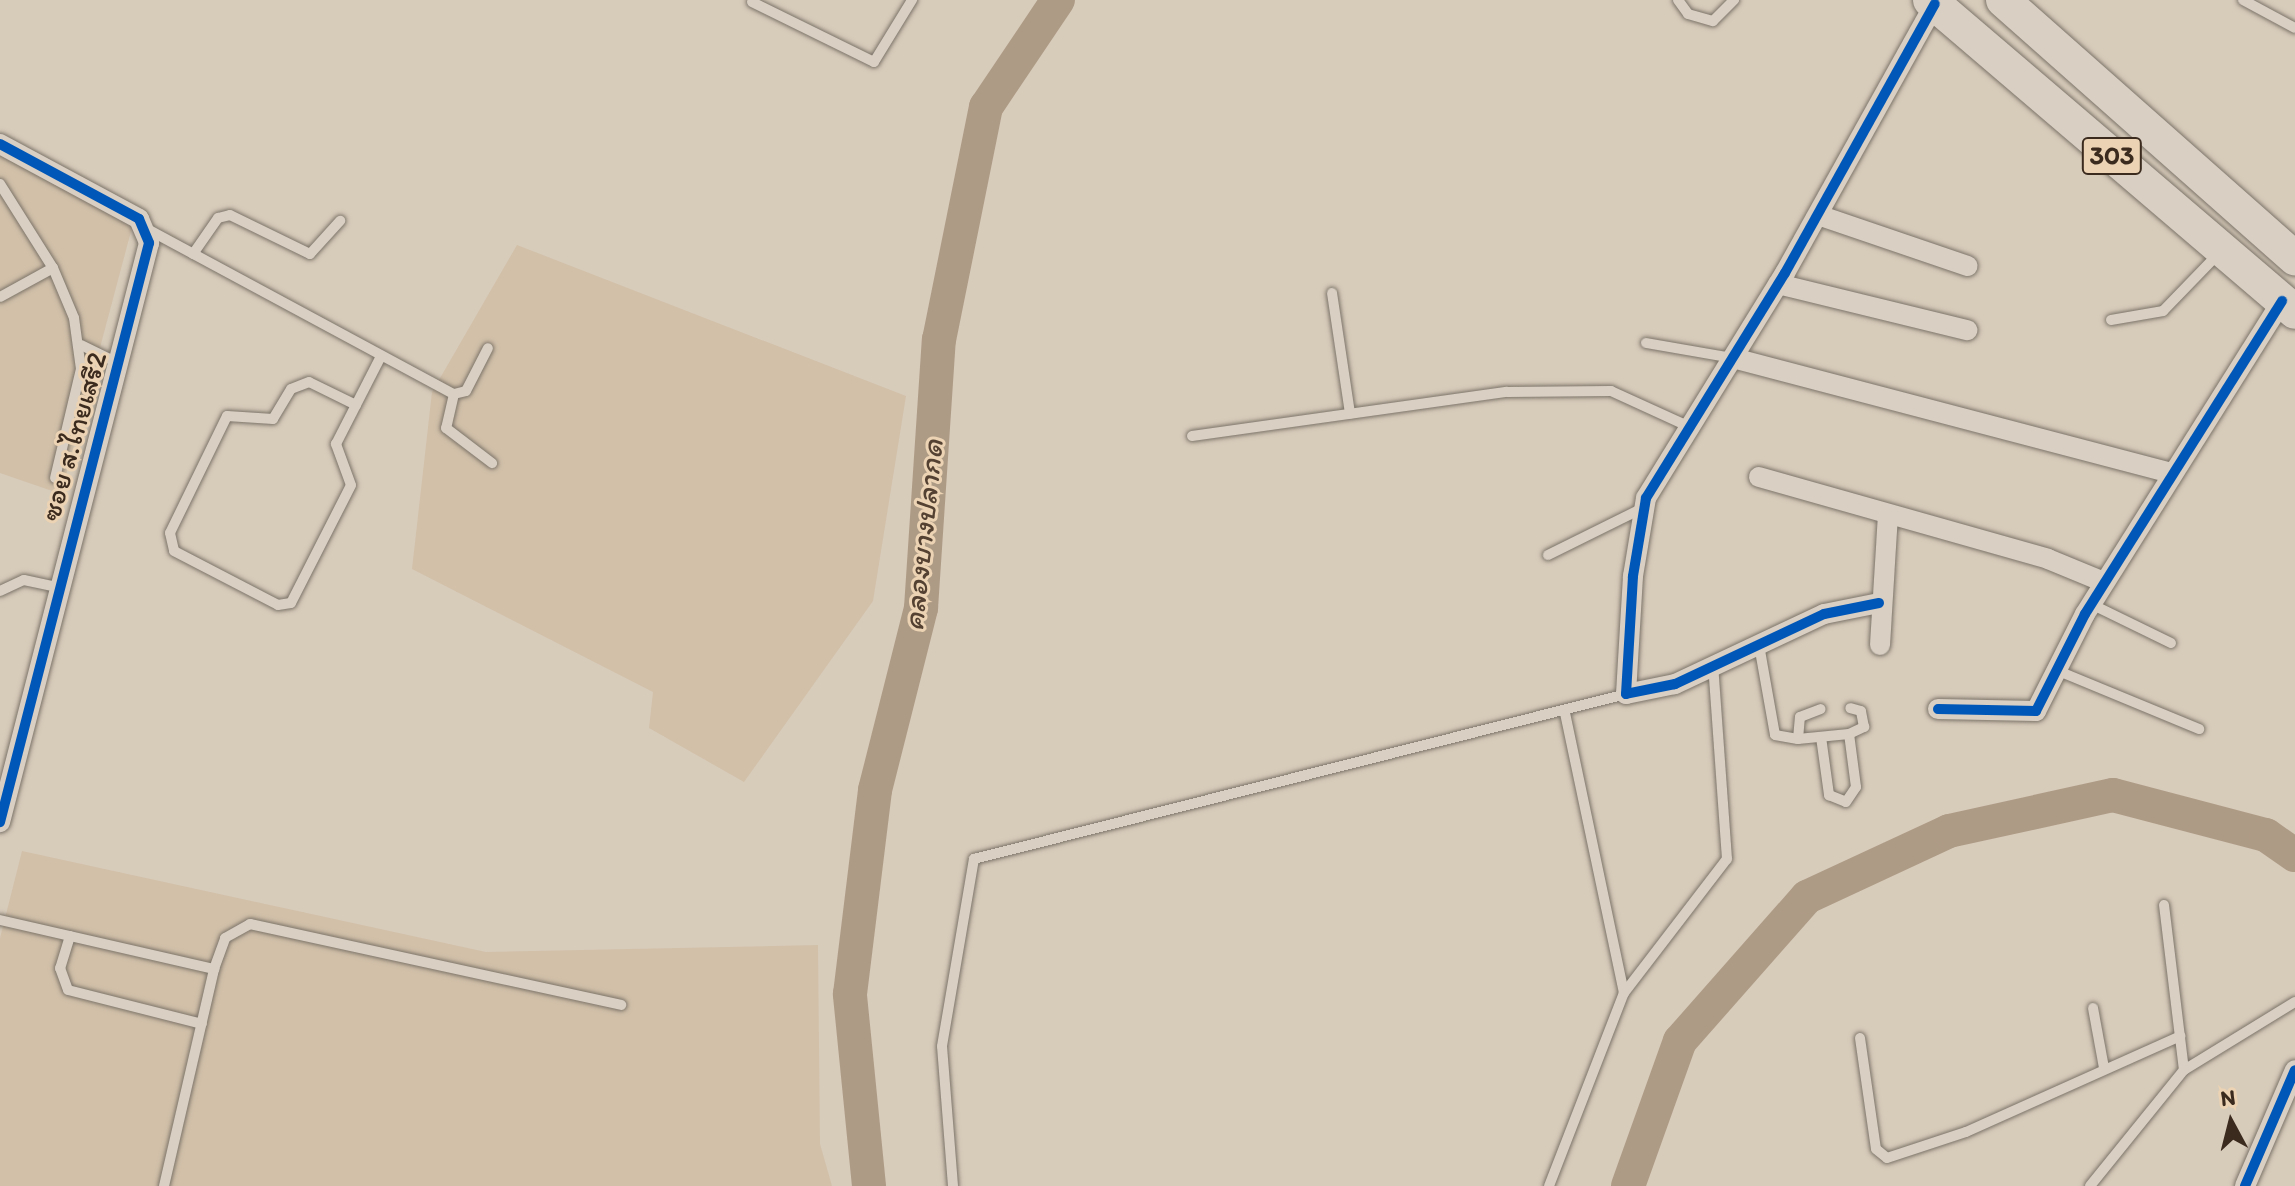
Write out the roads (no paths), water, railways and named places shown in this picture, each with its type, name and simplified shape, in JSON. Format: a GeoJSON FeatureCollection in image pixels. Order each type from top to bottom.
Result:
{"type":"FeatureCollection","features":[{"type":"Feature","properties":{"kind":"main road","name":"303"},"geometry":{"type":"LineString","coordinates":[[1933,2],[2288,306]]}},
{"type":"Feature","properties":{"kind":"main road","name":"303"},"geometry":{"type":"LineString","coordinates":[[2015,4],[2295,258]]}},
{"type":"Feature","properties":{"kind":"street"},"geometry":{"type":"LineString","coordinates":[[1879,603],[1824,614],[1653,691],[1626,694],[1643,508],[1818,215],[1933,2]]}},
{"type":"Feature","properties":{"kind":"street"},"geometry":{"type":"LineString","coordinates":[[0,144],[149,230]]}},
{"type":"Feature","properties":{"kind":"street"},"geometry":{"type":"LineString","coordinates":[[1818,215],[1968,266]]}},
{"type":"Feature","properties":{"kind":"street","name":"ซอย ส.ไทยเสรี2"},"geometry":{"type":"LineString","coordinates":[[0,822],[56,587],[118,363],[149,230]]}},
{"type":"Feature","properties":{"kind":"street"},"geometry":{"type":"LineString","coordinates":[[1778,284],[1967,330]]}},
{"type":"Feature","properties":{"kind":"street"},"geometry":{"type":"LineString","coordinates":[[1938,709],[2027,715],[2036,711],[2091,604],[2171,473],[2288,306]]}},
{"type":"Feature","properties":{"kind":"street"},"geometry":{"type":"LineString","coordinates":[[1733,358],[2171,473]]}},
{"type":"Feature","properties":{"kind":"street"},"geometry":{"type":"LineString","coordinates":[[1759,477],[2104,582]]}},
{"type":"Feature","properties":{"kind":"street"},"geometry":{"type":"LineString","coordinates":[[1880,645],[1879,603],[1888,515]]}},
{"type":"Feature","properties":{"kind":"street"},"geometry":{"type":"LineString","coordinates":[[2245,1186],[2295,1070]]}},
{"type":"Feature","properties":{"kind":"lane"},"geometry":{"type":"LineString","coordinates":[[752,2],[874,62],[912,0]]}},
{"type":"Feature","properties":{"kind":"lane"},"geometry":{"type":"LineString","coordinates":[[1678,0],[1688,14],[1713,21],[1734,0]]}},
{"type":"Feature","properties":{"kind":"lane"},"geometry":{"type":"LineString","coordinates":[[2243,0],[2295,28]]}},
{"type":"Feature","properties":{"kind":"lane"},"geometry":{"type":"LineString","coordinates":[[0,184],[53,268],[81,345],[55,478]]}},
{"type":"Feature","properties":{"kind":"lane"},"geometry":{"type":"LineString","coordinates":[[193,254],[218,218],[230,215],[310,254],[340,221]]}},
{"type":"Feature","properties":{"kind":"lane"},"geometry":{"type":"LineString","coordinates":[[149,230],[454,394],[466,391],[488,348]]}},
{"type":"Feature","properties":{"kind":"lane"},"geometry":{"type":"LineString","coordinates":[[2111,320],[2163,311],[2222,249]]}},
{"type":"Feature","properties":{"kind":"lane"},"geometry":{"type":"LineString","coordinates":[[0,297],[53,268]]}},
{"type":"Feature","properties":{"kind":"lane"},"geometry":{"type":"LineString","coordinates":[[1332,293],[1350,414]]}},
{"type":"Feature","properties":{"kind":"lane"},"geometry":{"type":"LineString","coordinates":[[1646,343],[1733,358]]}},
{"type":"Feature","properties":{"kind":"lane"},"geometry":{"type":"LineString","coordinates":[[81,345],[118,363]]}},
{"type":"Feature","properties":{"kind":"lane"},"geometry":{"type":"LineString","coordinates":[[356,405],[309,382],[291,389],[273,419],[227,416],[170,533],[174,551],[278,605],[291,603],[351,485],[336,444],[356,405],[381,356]]}},
{"type":"Feature","properties":{"kind":"lane"},"geometry":{"type":"LineString","coordinates":[[1192,436],[1507,392],[1611,391],[1691,427]]}},
{"type":"Feature","properties":{"kind":"lane"},"geometry":{"type":"LineString","coordinates":[[454,394],[446,428],[492,463]]}},
{"type":"Feature","properties":{"kind":"lane"},"geometry":{"type":"LineString","coordinates":[[1548,555],[1643,508]]}},
{"type":"Feature","properties":{"kind":"lane"},"geometry":{"type":"LineString","coordinates":[[0,591],[24,580],[56,587]]}},
{"type":"Feature","properties":{"kind":"lane"},"geometry":{"type":"LineString","coordinates":[[2091,604],[2171,643]]}},
{"type":"Feature","properties":{"kind":"lane"},"geometry":{"type":"LineString","coordinates":[[1759,645],[1768,726],[1775,735],[1798,739],[1849,734],[1864,727],[1861,711],[1850,708]]}},
{"type":"Feature","properties":{"kind":"lane"},"geometry":{"type":"LineString","coordinates":[[1549,1186],[1624,993],[1727,859],[1713,666]]}},
{"type":"Feature","properties":{"kind":"lane"},"geometry":{"type":"LineString","coordinates":[[2055,670],[2199,729]]}},
{"type":"Feature","properties":{"kind":"lane"},"geometry":{"type":"LineString","coordinates":[[953,1186],[942,1046],[974,859],[1565,714],[1626,694]]}},
{"type":"Feature","properties":{"kind":"lane"},"geometry":{"type":"LineString","coordinates":[[1798,739],[1800,717],[1821,709]]}},
{"type":"Feature","properties":{"kind":"lane"},"geometry":{"type":"LineString","coordinates":[[1565,714],[1624,993]]}},
{"type":"Feature","properties":{"kind":"lane"},"geometry":{"type":"LineString","coordinates":[[1821,737],[1829,795],[1846,802],[1856,787],[1849,734]]}},
{"type":"Feature","properties":{"kind":"lane"},"geometry":{"type":"LineString","coordinates":[[2164,905],[2184,1070]]}},
{"type":"Feature","properties":{"kind":"lane"},"geometry":{"type":"LineString","coordinates":[[0,920],[214,969]]}},
{"type":"Feature","properties":{"kind":"lane"},"geometry":{"type":"LineString","coordinates":[[164,1186],[214,969],[225,938],[250,924],[621,1005]]}},
{"type":"Feature","properties":{"kind":"lane"},"geometry":{"type":"LineString","coordinates":[[70,936],[60,968],[68,990],[202,1024]]}},
{"type":"Feature","properties":{"kind":"lane"},"geometry":{"type":"LineString","coordinates":[[2090,1186],[2184,1070],[2295,1002]]}},
{"type":"Feature","properties":{"kind":"lane"},"geometry":{"type":"LineString","coordinates":[[2093,1008],[2104,1068]]}},
{"type":"Feature","properties":{"kind":"lane"},"geometry":{"type":"LineString","coordinates":[[1860,1038],[1876,1149],[1887,1158],[1966,1132],[2181,1036]]}},
{"type":"Feature","properties":{"kind":"waterway","name":"คลองบางปลากด"},"geometry":{"type":"LineString","coordinates":[[869,1186],[850,994],[875,790],[921,608],[939,340],[986,107],[1058,0]]}},
{"type":"Feature","properties":{"kind":"waterway","name":"คลองบางปลากด"},"geometry":{"type":"LineString","coordinates":[[1628,1186],[1680,1041],[1807,897],[1949,831],[2113,795],[2266,835],[2295,855]]}}]}
